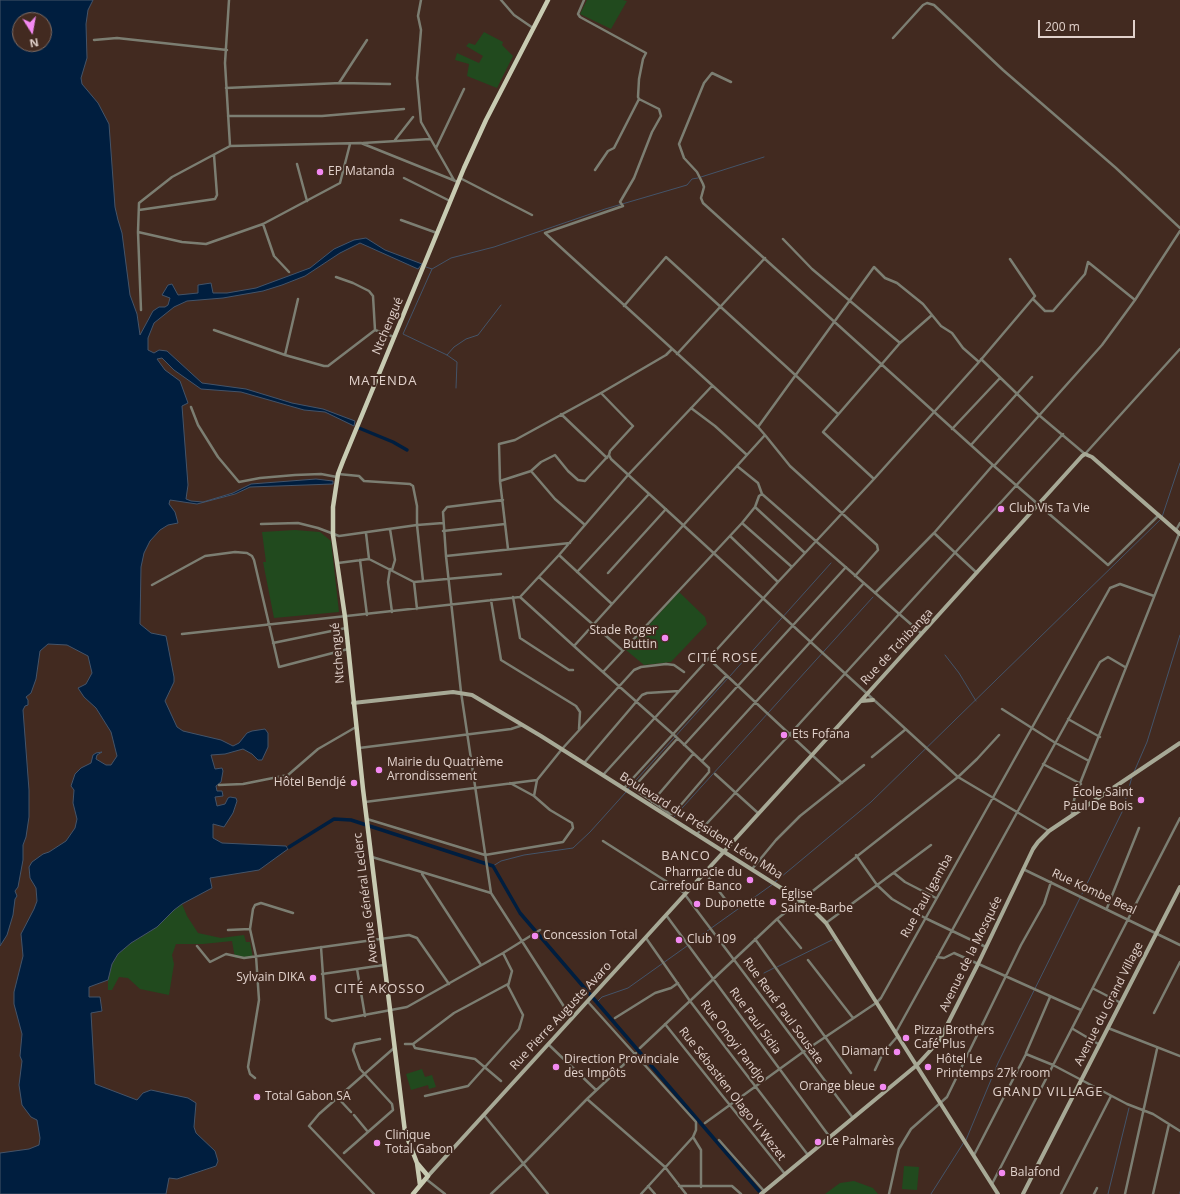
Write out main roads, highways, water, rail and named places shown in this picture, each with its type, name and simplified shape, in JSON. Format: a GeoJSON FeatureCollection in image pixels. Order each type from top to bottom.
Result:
{"type":"FeatureCollection","features":[{"type":"Feature","properties":{"kind":"main road","name":"Ntchengué"},"geometry":{"type":"LineString","coordinates":[[359,748],[345,617],[333,535],[332,513],[338,475],[458,180],[486,120],[548,0]]}},
{"type":"Feature","properties":{"kind":"main road","name":"Avenue Général Leclerc"},"geometry":{"type":"LineString","coordinates":[[359,748],[364,802],[382,938],[389,1011],[405,1132],[417,1163]]}},
{"type":"Feature","properties":{"kind":"main road","name":"Rue Pierre Auguste Avaro"},"geometry":{"type":"LineString","coordinates":[[413,1194],[427,1178],[417,1163]]}},
{"type":"Feature","properties":{"kind":"main road"},"geometry":{"type":"LineString","coordinates":[[417,1163],[420,1185]]}},
{"type":"Feature","properties":{"kind":"water"},"geometry":{"type":"Polygon","coordinates":[[[0,0],[93,0],[88,10],[86,24],[87,58],[81,78],[82,84],[98,103],[109,124],[115,207],[122,233],[130,295],[137,314],[140,335],[153,311],[159,307],[165,307],[168,305],[170,298],[162,295],[168,285],[172,284],[178,295],[198,293],[198,285],[211,283],[213,293],[227,293],[256,288],[310,268],[334,249],[354,240],[366,238],[385,250],[422,264],[418,269],[360,243],[340,253],[305,276],[282,285],[263,291],[223,298],[187,301],[174,307],[154,323],[148,338],[148,350],[154,353],[159,350],[167,351],[202,383],[246,389],[292,403],[323,409],[355,421],[354,426],[325,412],[304,410],[241,392],[201,389],[174,370],[162,358],[157,359],[165,370],[180,381],[188,403],[182,406],[188,485],[186,499],[203,502],[233,493],[251,484],[316,479],[333,481],[333,484],[250,487],[235,494],[197,504],[170,500],[169,504],[175,512],[178,523],[168,525],[160,530],[150,541],[144,553],[141,567],[140,624],[151,633],[166,636],[174,682],[165,701],[177,727],[183,731],[221,740],[233,746],[239,743],[247,733],[252,731],[265,729],[268,733],[268,747],[262,760],[258,760],[252,754],[243,749],[225,754],[211,755],[215,769],[222,768],[223,771],[221,782],[216,786],[217,791],[222,791],[223,796],[215,797],[217,806],[225,804],[230,797],[236,798],[237,801],[233,813],[224,827],[213,824],[213,838],[222,843],[286,846],[288,849],[259,870],[210,878],[212,888],[182,904],[157,927],[131,943],[118,954],[112,964],[108,980],[89,987],[89,997],[100,997],[102,1011],[91,1013],[95,1084],[137,1100],[143,1093],[151,1090],[188,1098],[196,1103],[194,1127],[196,1133],[215,1151],[218,1161],[216,1166],[177,1179],[169,1178],[166,1194],[0,1194],[0,1153],[29,1149],[39,1145],[40,1138],[37,1120],[31,1117],[22,1105],[19,1085],[22,1061],[20,1056],[22,1034],[14,1004],[14,992],[23,956],[21,934],[37,901],[36,888],[30,878],[29,867],[32,862],[43,854],[49,852],[66,841],[75,828],[77,819],[73,803],[74,790],[71,786],[75,774],[81,768],[91,763],[93,755],[96,753],[102,752],[97,755],[96,759],[106,765],[111,765],[117,756],[111,732],[96,708],[84,697],[78,688],[86,684],[92,673],[88,656],[67,645],[48,644],[40,651],[36,679],[31,693],[26,697],[28,700],[28,705],[25,706],[23,710],[29,790],[29,817],[26,837],[23,845],[23,860],[18,887],[15,891],[17,896],[7,935],[0,946],[0,0]]]}},
{"type":"Feature","properties":{"kind":"waterway"},"geometry":{"type":"LineString","coordinates":[[701,177],[764,157]]}},
{"type":"Feature","properties":{"kind":"waterway"},"geometry":{"type":"LineString","coordinates":[[432,269],[451,258],[494,247],[605,209],[687,185],[692,179],[698,178]]}},
{"type":"Feature","properties":{"kind":"waterway"},"geometry":{"type":"LineString","coordinates":[[426,267],[432,269],[403,334],[447,355],[457,362],[456,388]]}},
{"type":"Feature","properties":{"kind":"waterway"},"geometry":{"type":"LineString","coordinates":[[447,355],[454,347],[466,339],[478,335],[501,305]]}},
{"type":"Feature","properties":{"kind":"waterway"},"geometry":{"type":"LineString","coordinates":[[359,428],[393,442],[407,450]]}},
{"type":"Feature","properties":{"kind":"waterway"},"geometry":{"type":"LineString","coordinates":[[1162,517],[1180,463]]}},
{"type":"Feature","properties":{"kind":"waterway"},"geometry":{"type":"LineString","coordinates":[[775,882],[871,802],[1160,520]]}},
{"type":"Feature","properties":{"kind":"waterway"},"geometry":{"type":"LineString","coordinates":[[730,676],[831,563]]}},
{"type":"Feature","properties":{"kind":"waterway"},"geometry":{"type":"LineString","coordinates":[[674,817],[873,597]]}},
{"type":"Feature","properties":{"kind":"waterway"},"geometry":{"type":"LineString","coordinates":[[1134,772],[1147,742],[1180,635]]}},
{"type":"Feature","properties":{"kind":"waterway"},"geometry":{"type":"LineString","coordinates":[[945,655],[959,673],[976,701]]}},
{"type":"Feature","properties":{"kind":"waterway"},"geometry":{"type":"LineString","coordinates":[[628,789],[728,678]]}},
{"type":"Feature","properties":{"kind":"waterway"},"geometry":{"type":"LineString","coordinates":[[1082,894],[1122,812],[1132,777]]}},
{"type":"Feature","properties":{"kind":"waterway"},"geometry":{"type":"LineString","coordinates":[[493,866],[501,861],[524,855],[573,848],[590,832],[626,792]]}},
{"type":"Feature","properties":{"kind":"waterway"},"geometry":{"type":"LineString","coordinates":[[289,847],[334,819],[351,820],[493,866],[520,913],[759,1191]]}},
{"type":"Feature","properties":{"kind":"waterway"},"geometry":{"type":"LineString","coordinates":[[689,944],[773,884]]}},
{"type":"Feature","properties":{"kind":"waterway"},"geometry":{"type":"LineString","coordinates":[[966,1140],[998,1063],[1080,898]]}},
{"type":"Feature","properties":{"kind":"waterway"},"geometry":{"type":"LineString","coordinates":[[777,967],[832,940]]}},
{"type":"Feature","properties":{"kind":"waterway"},"geometry":{"type":"LineString","coordinates":[[596,1003],[602,997],[628,988],[687,946]]}},
{"type":"Feature","properties":{"kind":"waterway"},"geometry":{"type":"LineString","coordinates":[[764,973],[774,968]]}},
{"type":"Feature","properties":{"kind":"waterway"},"geometry":{"type":"LineString","coordinates":[[1108,1194],[1129,1108]]}},
{"type":"Feature","properties":{"kind":"waterway"},"geometry":{"type":"LineString","coordinates":[[931,1194],[964,1142]]}},
{"type":"Feature","properties":{"kind":"place","name":"EP Matanda"},"geometry":{"type":"Point","coordinates":[320,172]}},
{"type":"Feature","properties":{"kind":"place","name":"Club Vis Ta Vie"},"geometry":{"type":"Point","coordinates":[1001,509]}},
{"type":"Feature","properties":{"kind":"place","name":"Stade Roger Buttin"},"geometry":{"type":"Point","coordinates":[665,638]}},
{"type":"Feature","properties":{"kind":"place","name":"Ets Fofana"},"geometry":{"type":"Point","coordinates":[784,735]}},
{"type":"Feature","properties":{"kind":"place","name":"Mairie du Quatrième Arrondissement"},"geometry":{"type":"Point","coordinates":[379,770]}},
{"type":"Feature","properties":{"kind":"place","name":"Hôtel Bendjé"},"geometry":{"type":"Point","coordinates":[354,783]}},
{"type":"Feature","properties":{"kind":"place","name":"École Saint Paul De Bois"},"geometry":{"type":"Point","coordinates":[1141,800]}},
{"type":"Feature","properties":{"kind":"place","name":"Pharmacie du Carrefour Banco"},"geometry":{"type":"Point","coordinates":[750,880]}},
{"type":"Feature","properties":{"kind":"place","name":"Église Sainte-Barbe"},"geometry":{"type":"Point","coordinates":[773,902]}},
{"type":"Feature","properties":{"kind":"place","name":"Duponette"},"geometry":{"type":"Point","coordinates":[697,904]}},
{"type":"Feature","properties":{"kind":"place","name":"Concession Total"},"geometry":{"type":"Point","coordinates":[535,936]}},
{"type":"Feature","properties":{"kind":"place","name":"Club 109"},"geometry":{"type":"Point","coordinates":[679,940]}},
{"type":"Feature","properties":{"kind":"place","name":"Sylvain DIKA"},"geometry":{"type":"Point","coordinates":[313,978]}},
{"type":"Feature","properties":{"kind":"place","name":"Pizza Brothers Café Plus"},"geometry":{"type":"Point","coordinates":[906,1038]}},
{"type":"Feature","properties":{"kind":"place","name":"Diamant"},"geometry":{"type":"Point","coordinates":[897,1052]}},
{"type":"Feature","properties":{"kind":"place","name":"Direction Provinciale des Impôts"},"geometry":{"type":"Point","coordinates":[556,1067]}},
{"type":"Feature","properties":{"kind":"place","name":"Hôtel Le Printemps 27k room"},"geometry":{"type":"Point","coordinates":[928,1067]}},
{"type":"Feature","properties":{"kind":"place","name":"Orange bleue"},"geometry":{"type":"Point","coordinates":[883,1087]}},
{"type":"Feature","properties":{"kind":"place","name":"Total Gabon SA"},"geometry":{"type":"Point","coordinates":[257,1097]}},
{"type":"Feature","properties":{"kind":"place","name":"Le Palmarès"},"geometry":{"type":"Point","coordinates":[818,1142]}},
{"type":"Feature","properties":{"kind":"place","name":"Clinique Total Gabon"},"geometry":{"type":"Point","coordinates":[377,1143]}},
{"type":"Feature","properties":{"kind":"place","name":"Balafond"},"geometry":{"type":"Point","coordinates":[1002,1173]}},
{"type":"Feature","properties":{"kind":"district","name":"MATENDA"},"geometry":{"type":"Point","coordinates":[383,381]}},
{"type":"Feature","properties":{"kind":"district","name":"CITÉ ROSE"},"geometry":{"type":"Point","coordinates":[723,658]}},
{"type":"Feature","properties":{"kind":"district","name":"BANCO"},"geometry":{"type":"Point","coordinates":[686,856]}},
{"type":"Feature","properties":{"kind":"district","name":"CITÉ AKOSSO"},"geometry":{"type":"Point","coordinates":[380,989]}},
{"type":"Feature","properties":{"kind":"district","name":"GRAND VILLAGE"},"geometry":{"type":"Point","coordinates":[1048,1092]}}]}
